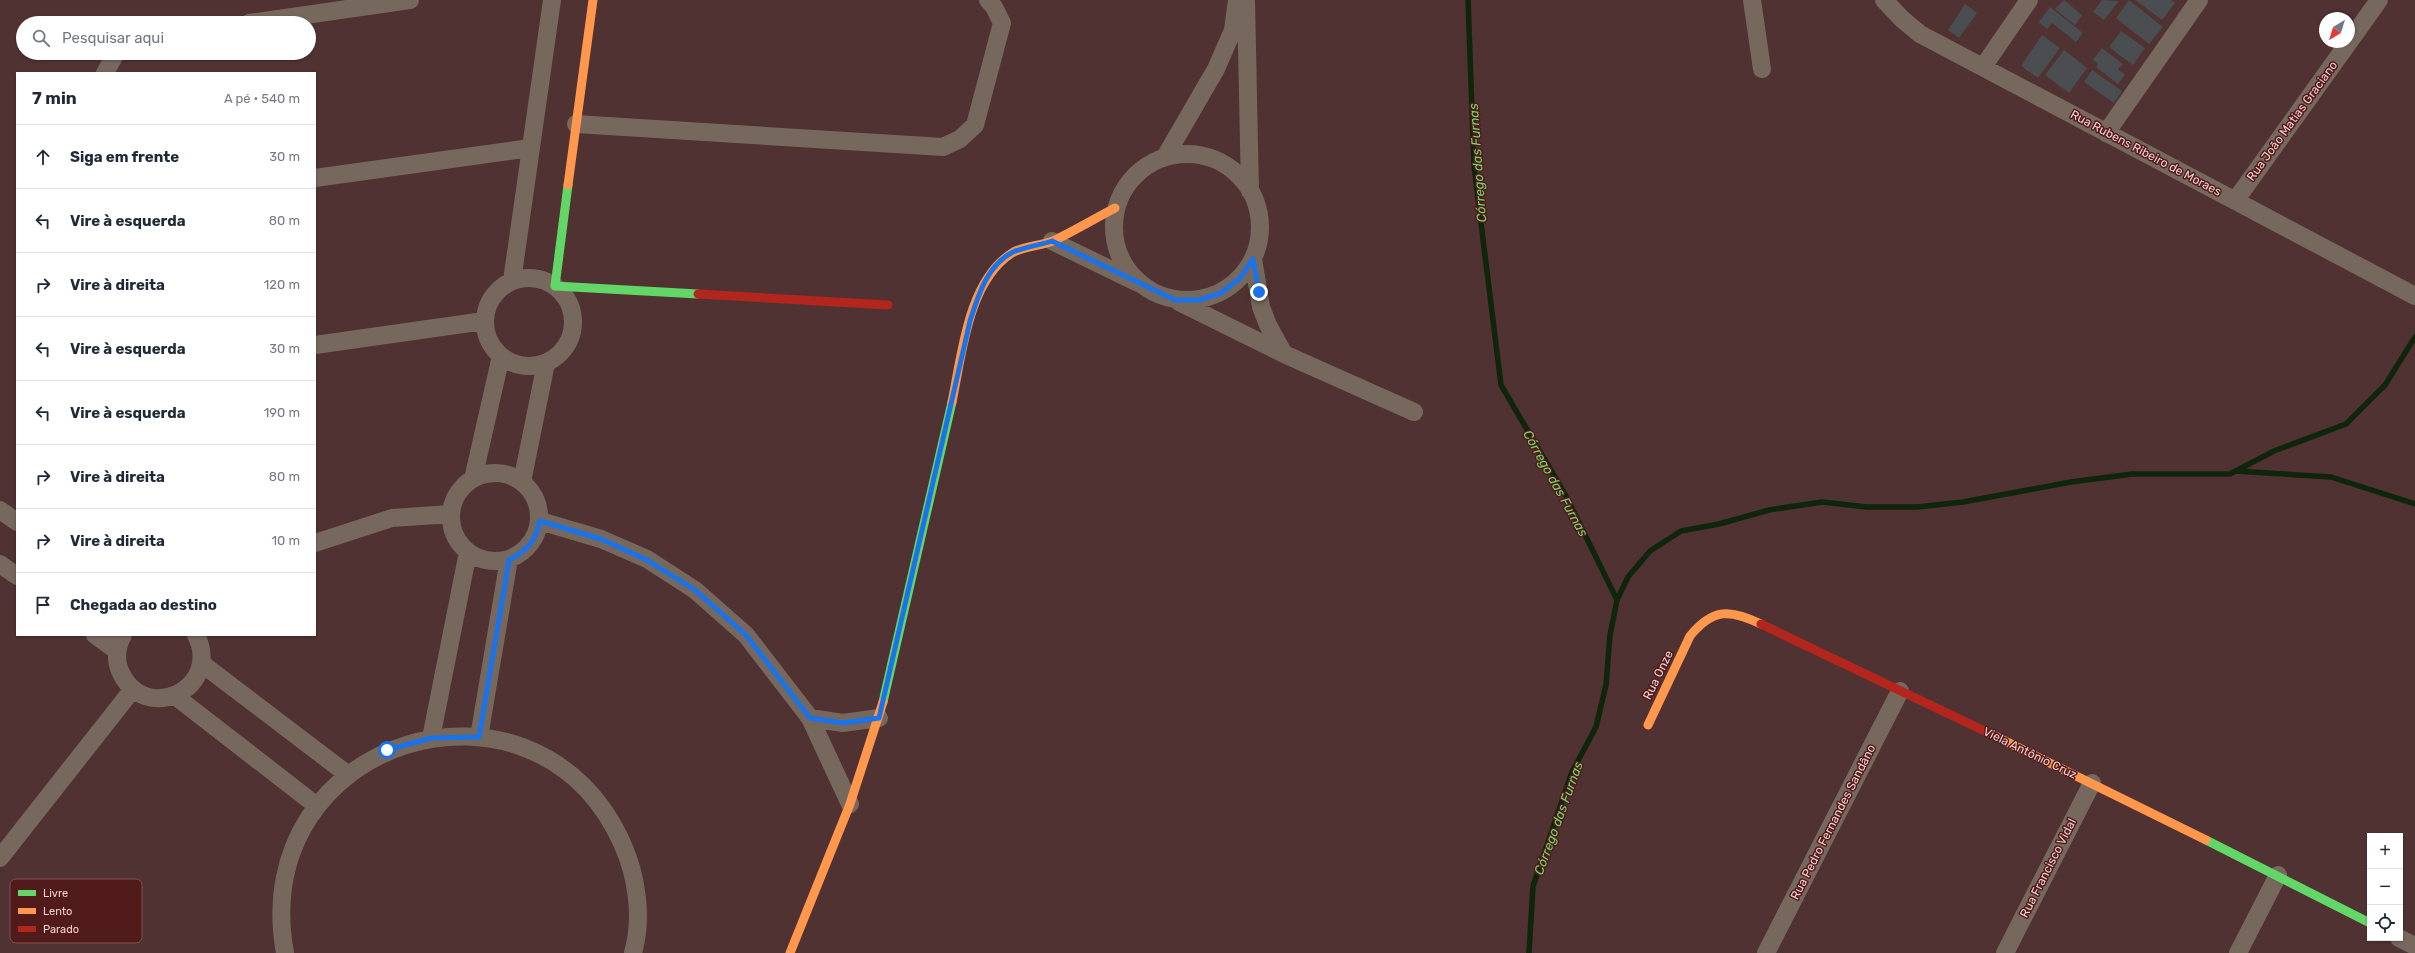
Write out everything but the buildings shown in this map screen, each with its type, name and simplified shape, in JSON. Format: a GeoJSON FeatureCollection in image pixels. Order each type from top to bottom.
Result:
{"type":"FeatureCollection","features":[{"type":"Feature","properties":{"kind":"street"},"geometry":{"type":"LineString","coordinates":[[298,16],[410,0]]}},
{"type":"Feature","properties":{"kind":"street"},"geometry":{"type":"LineString","coordinates":[[512,281],[552,0]]}},
{"type":"Feature","properties":{"kind":"street"},"geometry":{"type":"LineString","coordinates":[[555,286],[593,0]]}},
{"type":"Feature","properties":{"kind":"street"},"geometry":{"type":"LineString","coordinates":[[576,124],[943,147],[960,139],[975,125],[1002,23],[994,7],[988,0]]}},
{"type":"Feature","properties":{"kind":"street"},"geometry":{"type":"LineString","coordinates":[[1165,157],[1216,69],[1233,30],[1236,0]]}},
{"type":"Feature","properties":{"kind":"street"},"geometry":{"type":"LineString","coordinates":[[1246,0],[1250,191]]}},
{"type":"Feature","properties":{"kind":"street"},"geometry":{"type":"LineString","coordinates":[[1752,0],[1762,69]]}},
{"type":"Feature","properties":{"kind":"street","name":"Rua Rubens Ribeiro de Moraes"},"geometry":{"type":"LineString","coordinates":[[1884,0],[1902,20],[1920,34],[2415,296]]}},
{"type":"Feature","properties":{"kind":"street"},"geometry":{"type":"LineString","coordinates":[[1983,67],[2029,0]]}},
{"type":"Feature","properties":{"kind":"street"},"geometry":{"type":"LineString","coordinates":[[2106,133],[2199,0]]}},
{"type":"Feature","properties":{"kind":"street","name":"Rua João Matias Graciano"},"geometry":{"type":"LineString","coordinates":[[2355,34],[2379,0]]}},
{"type":"Feature","properties":{"kind":"street","name":"Rua João Matias Graciano"},"geometry":{"type":"LineString","coordinates":[[2235,201],[2345,48]]}},
{"type":"Feature","properties":{"kind":"street"},"geometry":{"type":"LineString","coordinates":[[106,72],[112,60]]}},
{"type":"Feature","properties":{"kind":"street"},"geometry":{"type":"LineString","coordinates":[[316,178],[530,148]]}},
{"type":"Feature","properties":{"kind":"street"},"geometry":{"type":"LineString","coordinates":[[1141,284],[1119,257],[1113,233],[1116,208],[1130,181],[1143,168],[1165,157],[1189,154],[1214,159],[1235,172],[1250,191],[1259,213],[1260,236],[1253,259],[1240,278],[1221,293],[1199,300],[1175,300]]}},
{"type":"Feature","properties":{"kind":"street"},"geometry":{"type":"LineString","coordinates":[[790,953],[850,804],[879,718],[970,321],[981,287],[996,266],[1013,252],[1052,241],[1116,208]]}},
{"type":"Feature","properties":{"kind":"street"},"geometry":{"type":"LineString","coordinates":[[1052,241],[1284,354],[1414,412]]}},
{"type":"Feature","properties":{"kind":"street"},"geometry":{"type":"LineString","coordinates":[[1253,259],[1261,307],[1268,325],[1284,354]]}},
{"type":"Feature","properties":{"kind":"street"},"geometry":{"type":"LineString","coordinates":[[555,286],[565,296],[571,308],[573,321],[571,334],[566,346],[557,356],[546,363],[534,366],[522,366],[511,363],[501,356],[492,346],[486,334],[484,321],[486,308],[492,297],[501,287],[512,281],[523,278],[534,278],[555,286],[888,305]]}},
{"type":"Feature","properties":{"kind":"street"},"geometry":{"type":"LineString","coordinates":[[316,345],[484,321]]}},
{"type":"Feature","properties":{"kind":"street"},"geometry":{"type":"LineString","coordinates":[[473,479],[501,356]]}},
{"type":"Feature","properties":{"kind":"street"},"geometry":{"type":"LineString","coordinates":[[522,482],[546,363]]}},
{"type":"Feature","properties":{"kind":"street"},"geometry":{"type":"LineString","coordinates":[[498,473],[510,476],[522,482],[531,492],[538,504],[540,521],[532,544],[522,553],[509,560],[495,562],[480,559],[468,552],[458,541],[452,528],[451,514],[458,494],[473,479],[485,474],[498,473]]}},
{"type":"Feature","properties":{"kind":"street"},"geometry":{"type":"LineString","coordinates":[[0,510],[16,521]]}},
{"type":"Feature","properties":{"kind":"street"},"geometry":{"type":"LineString","coordinates":[[316,543],[392,518],[451,514]]}},
{"type":"Feature","properties":{"kind":"street"},"geometry":{"type":"LineString","coordinates":[[540,521],[601,539],[647,560],[695,590],[746,635],[810,718],[850,804]]}},
{"type":"Feature","properties":{"kind":"street"},"geometry":{"type":"LineString","coordinates":[[431,738],[468,552]]}},
{"type":"Feature","properties":{"kind":"street"},"geometry":{"type":"LineString","coordinates":[[479,737],[509,560]]}},
{"type":"Feature","properties":{"kind":"street"},"geometry":{"type":"LineString","coordinates":[[0,564],[16,575]]}},
{"type":"Feature","properties":{"kind":"street","name":"Viela Antônio Cruz"},"geometry":{"type":"LineString","coordinates":[[1690,636],[1700,624],[1712,614],[1728,612],[1740,614],[2092,783],[2278,875],[2367,921]]}},
{"type":"Feature","properties":{"kind":"street"},"geometry":{"type":"LineString","coordinates":[[98,636],[120,643],[118,666],[124,678],[133,689],[146,696],[160,698],[174,696],[192,683],[201,663],[202,652],[196,636]]}},
{"type":"Feature","properties":{"kind":"street","name":"Rua Onze"},"geometry":{"type":"LineString","coordinates":[[1648,725],[1690,636]]}},
{"type":"Feature","properties":{"kind":"street"},"geometry":{"type":"LineString","coordinates":[[201,663],[347,774]]}},
{"type":"Feature","properties":{"kind":"street"},"geometry":{"type":"LineString","coordinates":[[0,858],[133,689]]}},
{"type":"Feature","properties":{"kind":"street","name":"Rua Pedro Fernandes Sandâno"},"geometry":{"type":"LineString","coordinates":[[1766,953],[1900,691]]}},
{"type":"Feature","properties":{"kind":"street"},"geometry":{"type":"LineString","coordinates":[[174,696],[317,806]]}},
{"type":"Feature","properties":{"kind":"street"},"geometry":{"type":"LineString","coordinates":[[810,718],[843,723],[879,718]]}},
{"type":"Feature","properties":{"kind":"street"},"geometry":{"type":"LineString","coordinates":[[285,953],[281,911],[284,878],[291,852],[302,828],[317,806],[347,774],[387,750],[431,738],[479,737],[503,741],[549,760],[569,774],[587,791],[603,810],[616,831],[634,877],[637,920],[637,952]]}},
{"type":"Feature","properties":{"kind":"street","name":"Rua Francisco Vidal"},"geometry":{"type":"LineString","coordinates":[[2004,953],[2092,783]]}},
{"type":"Feature","properties":{"kind":"street"},"geometry":{"type":"LineString","coordinates":[[2238,953],[2278,875]]}},
{"type":"Feature","properties":{"kind":"street"},"geometry":{"type":"LineString","coordinates":[[2403,940],[2415,946]]}},
{"type":"Feature","properties":{"kind":"waterway","name":"Córrego das Furnas"},"geometry":{"type":"LineString","coordinates":[[1468,0],[1474,166],[1501,385],[1566,496],[1617,600]]}},
{"type":"Feature","properties":{"kind":"waterway"},"geometry":{"type":"LineString","coordinates":[[1529,953],[1533,886],[1572,772],[1596,727],[1606,685],[1610,635],[1617,600],[1628,577],[1650,551],[1681,531],[1719,524],[1769,510],[1822,502],[1867,507],[1917,507],[1963,502],[2071,482],[2132,474],[2230,474],[2274,451],[2346,424],[2385,385],[2415,337]]}},
{"type":"Feature","properties":{"kind":"waterway"},"geometry":{"type":"LineString","coordinates":[[2236,471],[2331,477],[2415,504]]}},
{"type":"Feature","properties":{"kind":"traffic: fast"},"geometry":{"type":"LineString","coordinates":[[568,185],[555,286],[698,294]]}},
{"type":"Feature","properties":{"kind":"traffic: fast"},"geometry":{"type":"LineString","coordinates":[[883,702],[952,402]]}},
{"type":"Feature","properties":{"kind":"traffic: fast"},"geometry":{"type":"LineString","coordinates":[[2206,840],[2367,921]]}},
{"type":"Feature","properties":{"kind":"traffic: slow"},"geometry":{"type":"LineString","coordinates":[[568,185],[593,0]]}},
{"type":"Feature","properties":{"kind":"traffic: slow"},"geometry":{"type":"LineString","coordinates":[[952,402],[969,320],[985,281],[997,265],[1016,251],[1026,247],[1053,241],[1115,208]]}},
{"type":"Feature","properties":{"kind":"traffic: slow"},"geometry":{"type":"LineString","coordinates":[[1648,725],[1690,636],[1698,627],[1706,620],[1722,614],[1740,616],[1761,624]]}},
{"type":"Feature","properties":{"kind":"traffic: slow"},"geometry":{"type":"LineString","coordinates":[[790,953],[850,804],[883,702]]}},
{"type":"Feature","properties":{"kind":"traffic: slow"},"geometry":{"type":"LineString","coordinates":[[1995,736],[2206,840]]}},
{"type":"Feature","properties":{"kind":"traffic: jam"},"geometry":{"type":"LineString","coordinates":[[698,294],[888,305]]}},
{"type":"Feature","properties":{"kind":"traffic: jam"},"geometry":{"type":"LineString","coordinates":[[1761,624],[1995,736]]}},
{"type":"Feature","properties":{"kind":"route"},"geometry":{"type":"LineString","coordinates":[[387,750],[431,738],[479,737],[509,560],[522,553],[532,544],[538,532],[540,521],[601,539],[647,560],[695,590],[746,635],[810,718],[826,722],[843,723],[868,721],[879,718],[970,321],[981,287],[996,266],[1013,252],[1052,241],[1175,300],[1199,300],[1221,293],[1240,278],[1253,259],[1259,292]]}}]}
